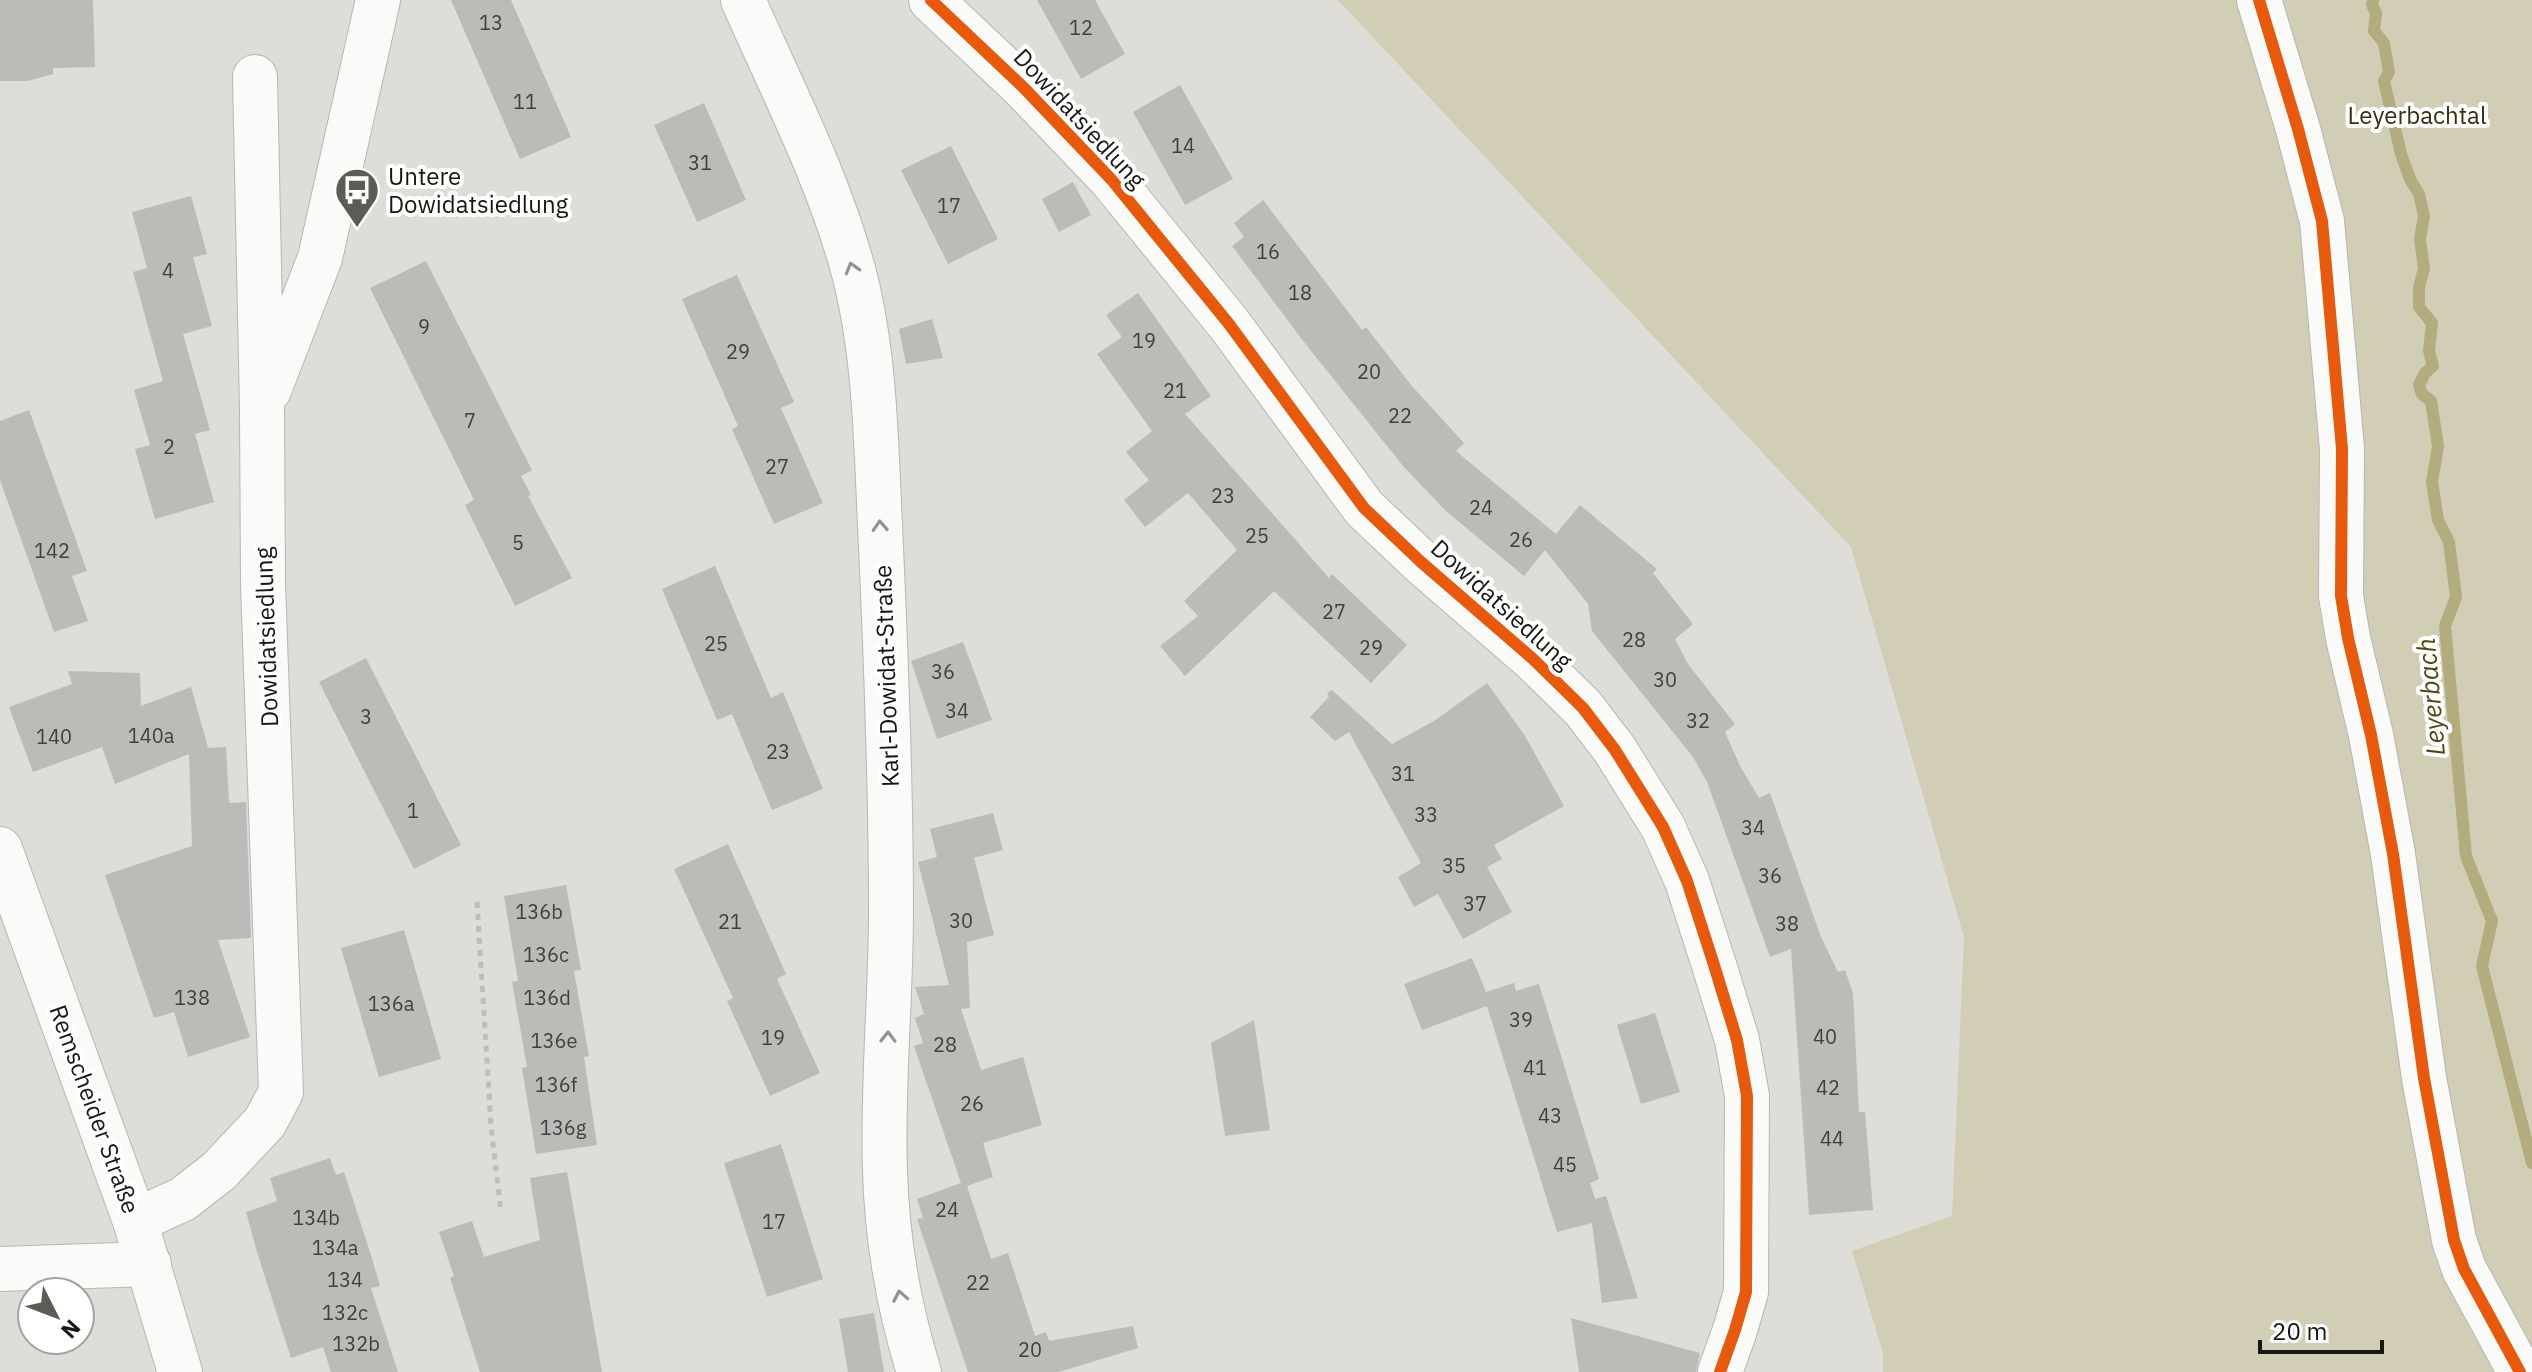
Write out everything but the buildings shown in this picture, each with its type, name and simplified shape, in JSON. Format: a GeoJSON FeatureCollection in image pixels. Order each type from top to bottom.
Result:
{"type":"FeatureCollection","features":[{"type":"Feature","properties":{"kind":"street","name":"Dowidatsiedlung"},"geometry":{"type":"LineString","coordinates":[[135,1221],[183,1199],[219,1171],[265,1122],[281,1092],[263,584],[262,409],[320,258],[378,0]]}},
{"type":"Feature","properties":{"kind":"street","name":"Karl-Dowidat-Straße"},"geometry":{"type":"LineString","coordinates":[[743,0],[840,227],[854,275],[868,348],[876,441],[890,792],[891,917],[885,1171],[898,1282],[919,1372]]}},
{"type":"Feature","properties":{"kind":"street","name":"Dowidatsiedlung"},"geometry":{"type":"LineString","coordinates":[[931,0],[1023,87],[1111,179],[1229,324],[1364,508],[1533,659],[1583,708],[1615,750],[1663,827],[1687,881],[1714,965],[1737,1040],[1747,1096],[1746,1292],[1720,1372]]}},
{"type":"Feature","properties":{"kind":"street"},"geometry":{"type":"LineString","coordinates":[[2259,0],[2322,221],[2342,449],[2341,596],[2393,854],[2424,1078],[2454,1240],[2464,1269],[2520,1372]]}},
{"type":"Feature","properties":{"kind":"street"},"geometry":{"type":"LineString","coordinates":[[255,77],[262,409]]}},
{"type":"Feature","properties":{"kind":"street","name":"Remscheider Straße"},"geometry":{"type":"LineString","coordinates":[[0,849],[135,1221],[180,1372]]}},
{"type":"Feature","properties":{"kind":"street"},"geometry":{"type":"LineString","coordinates":[[0,1269],[149,1264]]}},
{"type":"Feature","properties":{"kind":"path"},"geometry":{"type":"LineString","coordinates":[[477,902],[491,1126],[501,1212]]}},
{"type":"Feature","properties":{"kind":"green space","name":"Leyerbachtal"},"geometry":{"type":"Polygon","coordinates":[[[1338,0],[2532,0],[2532,1372],[1883,1372],[1883,1353],[1852,1251],[1952,1216],[1964,937],[1851,547],[1338,0]]]}},
{"type":"Feature","properties":{"kind":"waterway","name":"Leyerbach"},"geometry":{"type":"LineString","coordinates":[[2373,0],[2376,13],[2374,31],[2384,43],[2389,72],[2384,81],[2401,154],[2419,194],[2424,216],[2420,239],[2424,269],[2419,287],[2419,307],[2432,323],[2429,351],[2433,366],[2419,385],[2422,394],[2431,401],[2438,446],[2432,482],[2438,520],[2449,542],[2456,597],[2445,626],[2466,856],[2492,921],[2482,966],[2532,1163]]}},
{"type":"Feature","properties":{"kind":"cycle path"},"geometry":{"type":"LineString","coordinates":[[931,0],[1023,87],[1111,179],[1229,324],[1364,508],[1533,659],[1583,708],[1615,750],[1663,827],[1687,881],[1714,965],[1737,1040],[1747,1096],[1746,1292],[1720,1372]]}},
{"type":"Feature","properties":{"kind":"cycle path"},"geometry":{"type":"LineString","coordinates":[[2259,0],[2322,221],[2342,449],[2341,596],[2393,854],[2424,1078],[2454,1240],[2464,1269],[2520,1372]]}},
{"type":"Feature","properties":{"kind":"place","name":"Untere Dowidatsiedlung"},"geometry":{"type":"Point","coordinates":[357,229]}}]}
